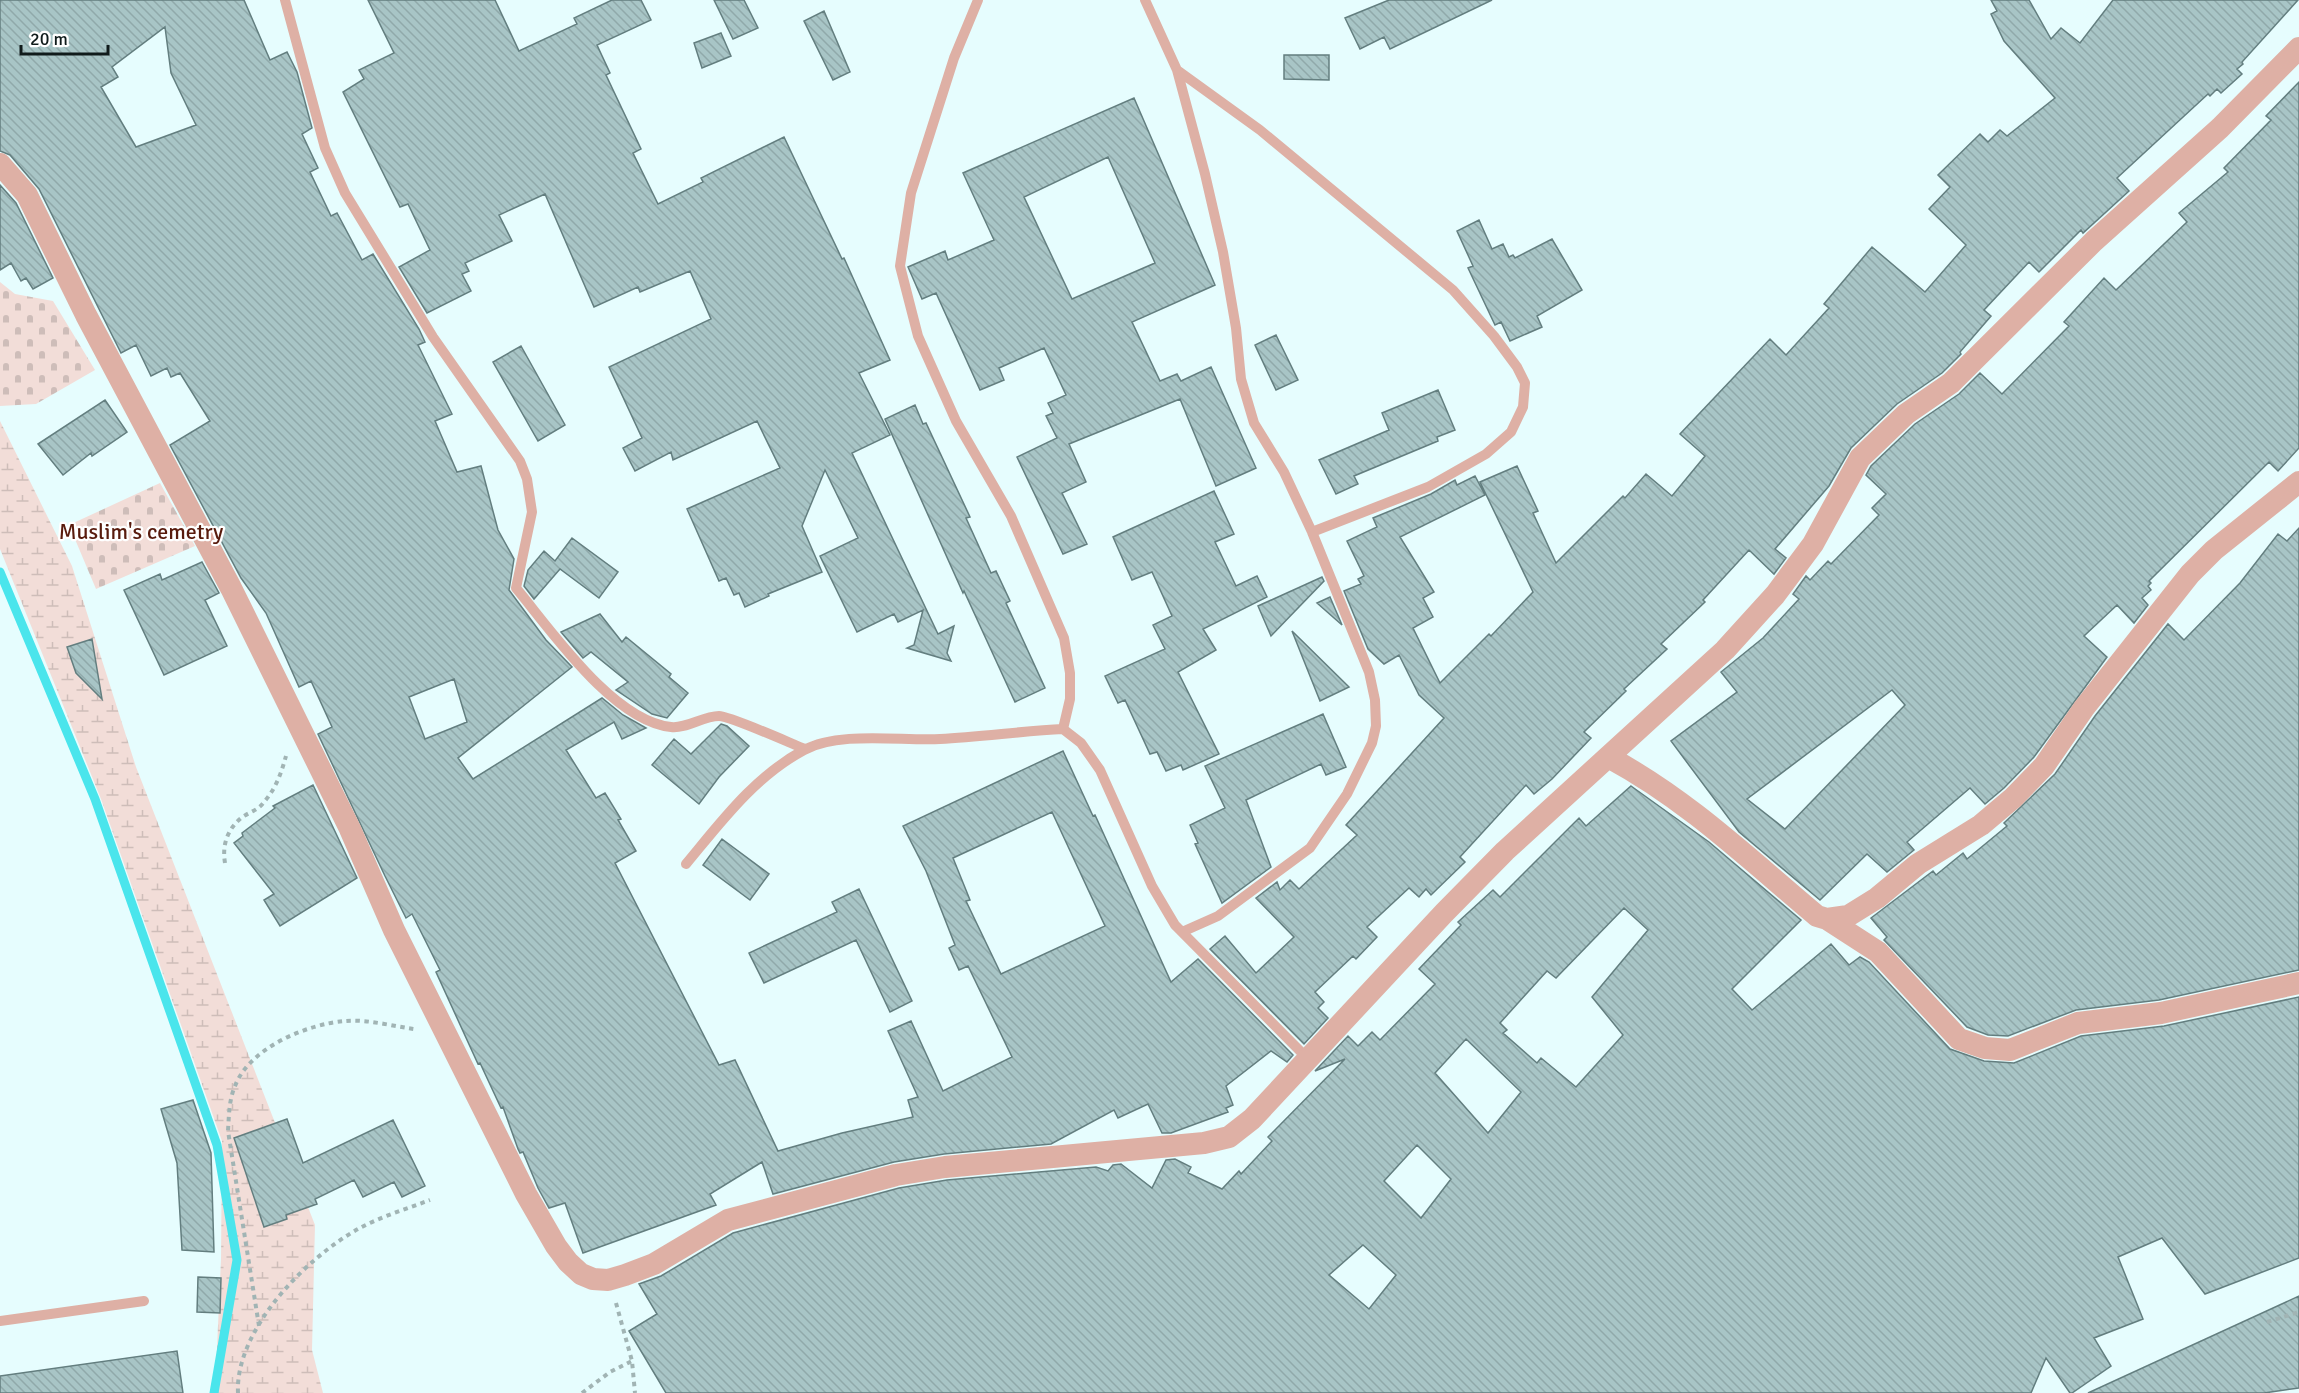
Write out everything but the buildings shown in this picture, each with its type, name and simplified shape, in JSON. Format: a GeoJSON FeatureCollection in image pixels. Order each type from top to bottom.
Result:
{"type":"FeatureCollection","features":[{"type":"Feature","properties":{"kind":"street"},"geometry":{"type":"LineString","coordinates":[[0,164],[27,195],[72,287],[231,588],[444,1033],[526,1194],[556,1246],[568,1262],[581,1274],[593,1279],[608,1280],[654,1264],[728,1220],[896,1175],[945,1167],[1171,1147],[1229,1137],[1252,1119],[1444,912],[1505,851],[1610,758],[1725,650],[1775,595],[1813,544],[1860,458],[1906,414],[1951,383],[2086,248],[2220,128],[2299,48]]}},
{"type":"Feature","properties":{"kind":"street"},"geometry":{"type":"LineString","coordinates":[[1827,919],[1848,916],[1877,898],[1918,864],[1981,825],[2013,798],[2044,766],[2084,708],[2190,574],[2214,550],[2299,482]]}},
{"type":"Feature","properties":{"kind":"street"},"geometry":{"type":"LineString","coordinates":[[1610,758],[1652,781],[1727,837],[1817,916],[1827,919],[1878,952],[1959,1039],[1985,1048],[2010,1050],[2078,1023],[2161,1013],[2299,982]]}},
{"type":"Feature","properties":{"kind":"lane"},"geometry":{"type":"LineString","coordinates":[[285,0],[325,148],[345,193],[433,337],[520,461],[527,479],[532,512],[516,588],[587,675],[651,723],[673,728],[706,717],[723,716],[805,749]]}},
{"type":"Feature","properties":{"kind":"lane"},"geometry":{"type":"LineString","coordinates":[[978,0],[954,58],[911,193],[900,266],[918,336],[956,421],[1011,516],[1064,638],[1070,690],[1063,729]]}},
{"type":"Feature","properties":{"kind":"lane"},"geometry":{"type":"LineString","coordinates":[[1145,0],[1177,70],[1205,174],[1223,252],[1236,328],[1241,379],[1254,423],[1284,472],[1312,532],[1369,672],[1375,700],[1376,726],[1372,743],[1347,794],[1310,848],[1235,905],[1182,932]]}},
{"type":"Feature","properties":{"kind":"lane"},"geometry":{"type":"LineString","coordinates":[[1177,70],[1260,130],[1453,290],[1494,336],[1517,367],[1525,383],[1523,407],[1511,432],[1486,454],[1428,487],[1312,532]]}},
{"type":"Feature","properties":{"kind":"lane"},"geometry":{"type":"LineString","coordinates":[[686,864],[744,795],[775,768],[805,749],[831,741],[942,739],[1063,729],[1081,743],[1100,770],[1152,886],[1175,925],[1307,1058]]}},
{"type":"Feature","properties":{"kind":"lane"},"geometry":{"type":"LineString","coordinates":[[0,1321],[144,1300]]}},
{"type":"Feature","properties":{"kind":"path"},"geometry":{"type":"LineString","coordinates":[[225,864],[223,852],[226,836],[241,818],[263,805],[279,782],[296,721]]}},
{"type":"Feature","properties":{"kind":"path"},"geometry":{"type":"LineString","coordinates":[[259,1326],[228,1131],[229,1108],[236,1083],[254,1060],[278,1041],[319,1024],[348,1020],[444,1033]]}},
{"type":"Feature","properties":{"kind":"path"},"geometry":{"type":"LineString","coordinates":[[238,1393],[241,1365],[259,1326],[294,1279],[324,1252],[357,1230],[430,1200]]}},
{"type":"Feature","properties":{"kind":"path"},"geometry":{"type":"LineString","coordinates":[[608,1280],[632,1361],[635,1393]]}},
{"type":"Feature","properties":{"kind":"path"},"geometry":{"type":"LineString","coordinates":[[2267,1322],[2299,1312]]}},
{"type":"Feature","properties":{"kind":"path"},"geometry":{"type":"LineString","coordinates":[[582,1393],[610,1372],[632,1361]]}},
{"type":"Feature","properties":{"kind":"green space"},"geometry":{"type":"Polygon","coordinates":[[[0,282],[15,294],[53,301],[95,370],[36,404],[0,406],[0,282]]]}},
{"type":"Feature","properties":{"kind":"green space"},"geometry":{"type":"Polygon","coordinates":[[[0,421],[72,566],[136,767],[315,1225],[312,1350],[323,1393],[215,1393],[221,1259],[222,1141],[101,799],[0,549],[0,421]]]}},
{"type":"Feature","properties":{"kind":"green space","name":"Muslim's cemetry"},"geometry":{"type":"Polygon","coordinates":[[[160,483],[195,546],[96,589],[69,525],[160,483]]]}},
{"type":"Feature","properties":{"kind":"waterway"},"geometry":{"type":"LineString","coordinates":[[0,572],[95,799],[217,1145],[237,1260],[214,1393]]}}]}
